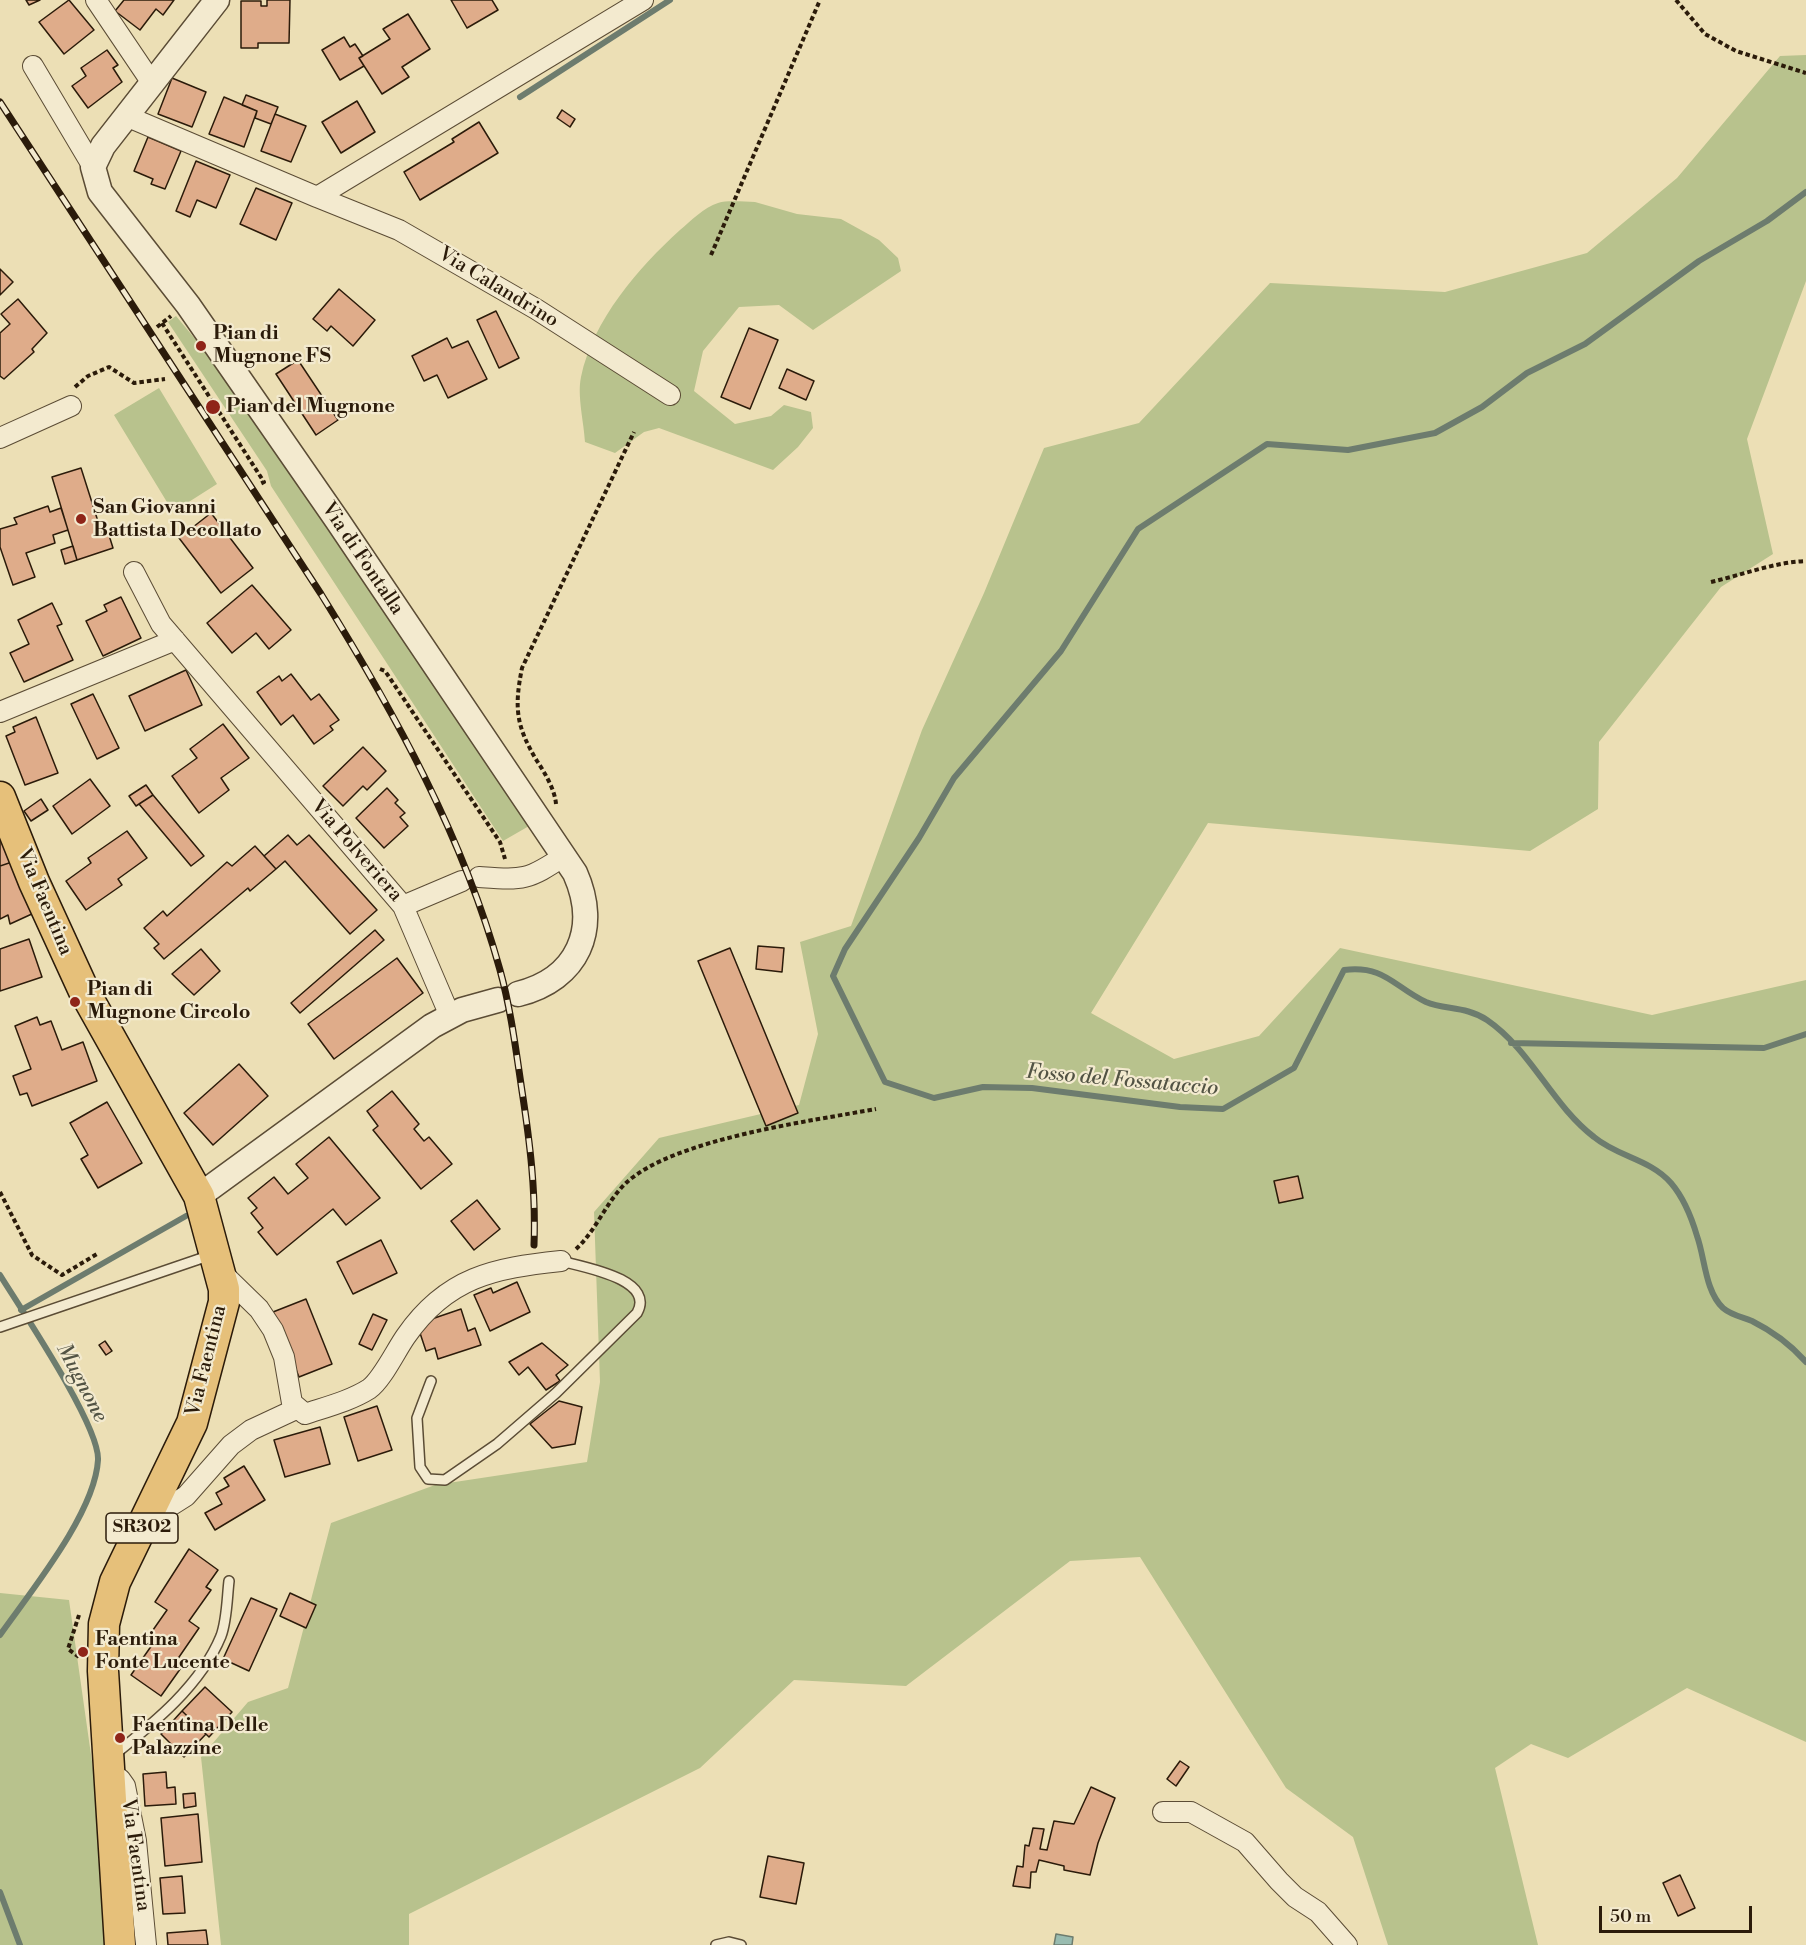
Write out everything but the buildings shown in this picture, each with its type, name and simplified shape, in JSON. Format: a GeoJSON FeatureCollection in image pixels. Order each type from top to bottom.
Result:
{"type":"FeatureCollection","features":[{"type":"Feature","properties":{"kind":"main road","name":"Via Faentina"},"geometry":{"type":"LineString","coordinates":[[0,797],[34,882],[80,983],[200,1196],[219,1263],[224,1302],[201,1397],[182,1446],[116,1582],[104,1624],[103,1671],[120,1945]]}},
{"type":"Feature","properties":{"kind":"street"},"geometry":{"type":"LineString","coordinates":[[96,0],[152,83]]}},
{"type":"Feature","properties":{"kind":"street"},"geometry":{"type":"LineString","coordinates":[[93,167],[95,158],[126,116],[217,0]]}},
{"type":"Feature","properties":{"kind":"street"},"geometry":{"type":"LineString","coordinates":[[317,197],[643,0]]}},
{"type":"Feature","properties":{"kind":"street"},"geometry":{"type":"LineString","coordinates":[[33,66],[93,167]]}},
{"type":"Feature","properties":{"kind":"street","name":"Via Calandrino"},"geometry":{"type":"LineString","coordinates":[[126,116],[399,230],[459,264],[670,395]]}},
{"type":"Feature","properties":{"kind":"street","name":"Via di Fontalla"},"geometry":{"type":"LineString","coordinates":[[93,167],[100,192],[193,313],[337,520],[546,833],[564,856],[582,890],[586,907],[586,923],[582,941],[575,956],[551,982],[536,990],[450,1016]]}},
{"type":"Feature","properties":{"kind":"street"},"geometry":{"type":"LineString","coordinates":[[0,438],[71,406]]}},
{"type":"Feature","properties":{"kind":"street","name":"Via Polveriera"},"geometry":{"type":"LineString","coordinates":[[134,572],[162,624],[404,906],[450,1016]]}},
{"type":"Feature","properties":{"kind":"street"},"geometry":{"type":"LineString","coordinates":[[0,712],[175,640]]}},
{"type":"Feature","properties":{"kind":"street"},"geometry":{"type":"LineString","coordinates":[[404,906],[470,879],[512,880],[535,875],[564,856]]}},
{"type":"Feature","properties":{"kind":"street"},"geometry":{"type":"LineString","coordinates":[[200,1196],[413,1039],[450,1016]]}},
{"type":"Feature","properties":{"kind":"street"},"geometry":{"type":"LineString","coordinates":[[219,1263],[259,1309],[273,1330],[284,1358],[292,1403],[296,1409],[305,1414],[346,1400],[371,1388],[424,1312],[449,1290],[508,1266],[561,1261]]}},
{"type":"Feature","properties":{"kind":"street"},"geometry":{"type":"LineString","coordinates":[[145,1522],[186,1496],[231,1445],[251,1430],[296,1409]]}},
{"type":"Feature","properties":{"kind":"street","name":"Via Faentina"},"geometry":{"type":"LineString","coordinates":[[108,1769],[125,1786],[136,1841],[146,1945]]}},
{"type":"Feature","properties":{"kind":"street"},"geometry":{"type":"LineString","coordinates":[[1163,1812],[1191,1812],[1245,1842],[1279,1881],[1295,1897],[1318,1912],[1347,1945]]}},
{"type":"Feature","properties":{"kind":"lane"},"geometry":{"type":"LineString","coordinates":[[431,1381],[417,1418],[420,1467],[428,1479],[445,1480],[497,1444],[556,1393],[638,1313],[642,1305],[640,1297],[632,1286],[610,1275],[561,1261]]}},
{"type":"Feature","properties":{"kind":"lane"},"geometry":{"type":"LineString","coordinates":[[0,1327],[72,1303],[219,1263]]}},
{"type":"Feature","properties":{"kind":"lane"},"geometry":{"type":"LineString","coordinates":[[108,1769],[202,1672],[222,1634],[229,1581]]}},
{"type":"Feature","properties":{"kind":"lane"},"geometry":{"type":"LineString","coordinates":[[716,1945],[729,1942],[741,1945]]}},
{"type":"Feature","properties":{"kind":"path"},"geometry":{"type":"LineString","coordinates":[[711,255],[820,0]]}},
{"type":"Feature","properties":{"kind":"path"},"geometry":{"type":"LineString","coordinates":[[1677,0],[1705,34],[1736,51],[1806,73]]}},
{"type":"Feature","properties":{"kind":"path"},"geometry":{"type":"LineString","coordinates":[[157,327],[177,313]]}},
{"type":"Feature","properties":{"kind":"path"},"geometry":{"type":"LineString","coordinates":[[162,323],[264,482],[260,484]]}},
{"type":"Feature","properties":{"kind":"path"},"geometry":{"type":"LineString","coordinates":[[71,406],[71,391],[88,376],[109,367],[134,383],[165,379]]}},
{"type":"Feature","properties":{"kind":"path"},"geometry":{"type":"LineString","coordinates":[[546,833],[557,812],[555,798],[526,743],[518,722],[516,698],[522,668],[634,432]]}},
{"type":"Feature","properties":{"kind":"path"},"geometry":{"type":"LineString","coordinates":[[1711,582],[1758,572],[1782,561],[1806,561]]}},
{"type":"Feature","properties":{"kind":"path"},"geometry":{"type":"LineString","coordinates":[[380,669],[385,672],[500,842],[512,880]]}},
{"type":"Feature","properties":{"kind":"path"},"geometry":{"type":"LineString","coordinates":[[561,1261],[579,1246],[627,1182],[666,1158],[745,1134],[876,1109]]}},
{"type":"Feature","properties":{"kind":"path"},"geometry":{"type":"LineString","coordinates":[[0,1192],[32,1255],[62,1275],[97,1254]]}},
{"type":"Feature","properties":{"kind":"green space"},"geometry":{"type":"Polygon","coordinates":[[[1806,55],[1806,281],[1747,439],[1773,554],[1721,587],[1599,742],[1598,809],[1530,851],[1208,823],[1091,1013],[1174,1059],[1259,1036],[1340,948],[1652,1015],[1806,980],[1806,1742],[1687,1688],[1568,1758],[1531,1744],[1495,1768],[1538,1945],[1388,1945],[1353,1837],[1286,1788],[1140,1557],[1070,1561],[906,1686],[794,1680],[700,1768],[409,1914],[409,1945],[221,1945],[201,1757],[248,1702],[288,1688],[331,1523],[435,1485],[587,1462],[600,1382],[594,1212],[659,1138],[799,1105],[818,1034],[800,942],[851,926],[922,730],[984,593],[1044,448],[1139,423],[1270,283],[1445,292],[1587,253],[1677,178],[1780,56],[1806,55]]]}},
{"type":"Feature","properties":{"kind":"green space"},"geometry":{"type":"Polygon","coordinates":[[[722,202],[755,202],[797,214],[841,219],[879,240],[898,258],[901,271],[813,330],[779,305],[739,307],[703,351],[694,391],[735,424],[771,416],[784,405],[811,412],[813,428],[798,447],[773,470],[659,428],[644,432],[615,453],[585,442],[580,401],[581,377],[596,335],[619,296],[648,261],[703,211],[722,202]]]}},
{"type":"Feature","properties":{"kind":"green space"},"geometry":{"type":"Polygon","coordinates":[[[176,316],[201,346],[209,348],[529,826],[503,841],[271,486],[267,471],[168,322],[176,316]]]}},
{"type":"Feature","properties":{"kind":"green space"},"geometry":{"type":"Polygon","coordinates":[[[159,388],[217,484],[173,512],[114,415],[159,388]]]}},
{"type":"Feature","properties":{"kind":"green space"},"geometry":{"type":"Polygon","coordinates":[[[0,1593],[69,1600],[96,1790],[110,1945],[0,1945],[0,1593]]]}},
{"type":"Feature","properties":{"kind":"water"},"geometry":{"type":"Polygon","coordinates":[[[1056,1934],[1073,1937],[1072,1945],[1054,1945],[1056,1934]]]}},
{"type":"Feature","properties":{"kind":"waterway"},"geometry":{"type":"LineString","coordinates":[[520,97],[670,0]]}},
{"type":"Feature","properties":{"kind":"waterway"},"geometry":{"type":"LineString","coordinates":[[1806,192],[1767,221],[1699,261],[1585,344],[1527,373],[1482,407],[1435,433],[1348,450],[1267,444],[1138,529],[1061,651],[954,778],[919,838],[845,949],[833,976],[885,1082],[934,1098],[983,1087],[1032,1088],[1180,1107],[1223,1109],[1294,1068],[1344,970],[1358,969],[1380,974],[1426,1002],[1471,1012],[1487,1020],[1516,1046],[1579,1124],[1603,1144],[1644,1163],[1663,1175],[1671,1183],[1690,1215],[1709,1284],[1717,1301],[1723,1308],[1774,1334],[1806,1362]]}},
{"type":"Feature","properties":{"kind":"waterway"},"geometry":{"type":"LineString","coordinates":[[1511,1043],[1764,1048],[1806,1034]]}},
{"type":"Feature","properties":{"kind":"waterway","name":"Fosso del Fossataccio"},"geometry":{"type":"LineString","coordinates":[[21,1310],[186,1216]]}},
{"type":"Feature","properties":{"kind":"waterway","name":"Mugnone"},"geometry":{"type":"LineString","coordinates":[[0,1275],[73,1395],[95,1444],[98,1460],[86,1504],[74,1527],[60,1551],[0,1635]]}},
{"type":"Feature","properties":{"kind":"waterway","name":"Mugnone"},"geometry":{"type":"LineString","coordinates":[[0,1892],[20,1945]]}},
{"type":"Feature","properties":{"kind":"railway"},"geometry":{"type":"LineString","coordinates":[[0,102],[321,594],[400,729],[446,823],[485,920],[507,1000],[530,1149],[534,1245]]}},
{"type":"Feature","properties":{"kind":"place","name":"Pian di Mugnone FS"},"geometry":{"type":"Point","coordinates":[201,346]}},
{"type":"Feature","properties":{"kind":"place","name":"Pian del Mugnone"},"geometry":{"type":"Point","coordinates":[213,407]}},
{"type":"Feature","properties":{"kind":"place","name":"San Giovanni Battista Decollato"},"geometry":{"type":"Point","coordinates":[81,519]}},
{"type":"Feature","properties":{"kind":"place","name":"Pian di Mugnone Circolo"},"geometry":{"type":"Point","coordinates":[75,1002]}},
{"type":"Feature","properties":{"kind":"place","name":"Faentina Fonte Lucente"},"geometry":{"type":"Point","coordinates":[83,1652]}},
{"type":"Feature","properties":{"kind":"place","name":"Faentina Delle Palazzine"},"geometry":{"type":"Point","coordinates":[120,1738]}}]}
